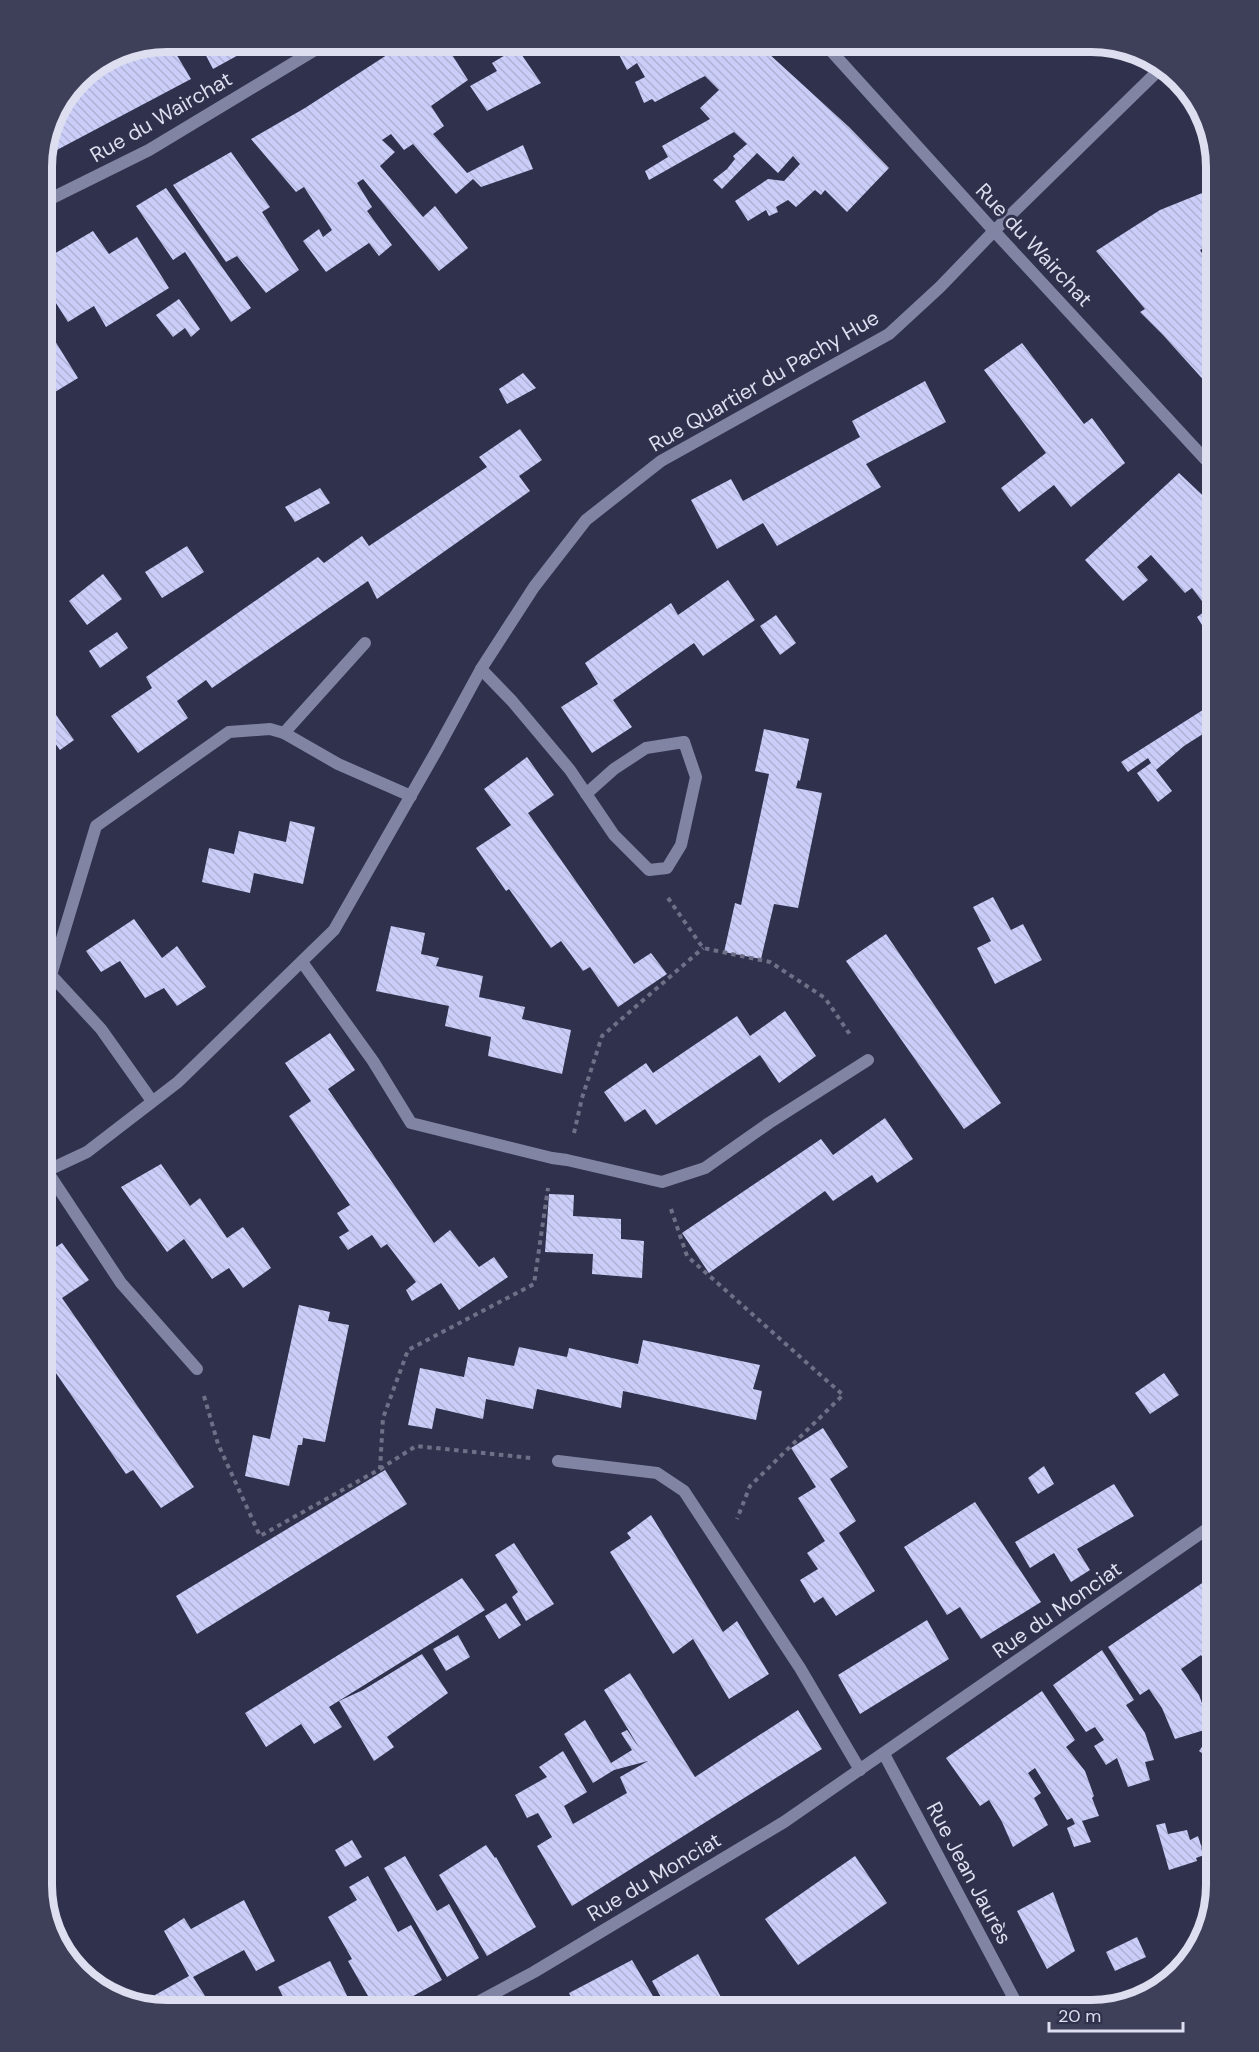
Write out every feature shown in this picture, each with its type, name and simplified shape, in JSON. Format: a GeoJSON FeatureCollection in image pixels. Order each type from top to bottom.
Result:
{"type":"FeatureCollection","features":[{"type":"Feature","properties":{"kind":"street","name":"Rue du Wairchat"},"geometry":{"type":"LineString","coordinates":[[53,198],[150,150],[311,52]]}},
{"type":"Feature","properties":{"kind":"street","name":"Rue du Wairchat"},"geometry":{"type":"LineString","coordinates":[[833,53],[1207,461]]}},
{"type":"Feature","properties":{"kind":"street","name":"Rue Quartier du Pachy Hue"},"geometry":{"type":"LineString","coordinates":[[52,1168],[87,1152],[178,1082],[334,930],[481,669],[534,587],[586,520],[661,461],[889,334],[940,287],[1156,73]]}},
{"type":"Feature","properties":{"kind":"street"},"geometry":{"type":"LineString","coordinates":[[284,733],[365,643]]}},
{"type":"Feature","properties":{"kind":"street"},"geometry":{"type":"LineString","coordinates":[[481,669],[512,701],[570,770],[586,794],[614,835],[649,870],[667,868],[681,845],[696,777],[684,742],[646,748],[614,768],[586,794]]}},
{"type":"Feature","properties":{"kind":"street"},"geometry":{"type":"LineString","coordinates":[[53,955],[96,826],[228,732],[270,729],[284,733],[338,764],[411,796]]}},
{"type":"Feature","properties":{"kind":"street"},"geometry":{"type":"LineString","coordinates":[[302,962],[373,1061],[411,1123],[552,1158],[662,1182],[705,1168],[769,1123],[868,1060]]}},
{"type":"Feature","properties":{"kind":"street"},"geometry":{"type":"LineString","coordinates":[[53,981],[101,1029],[152,1101]]}},
{"type":"Feature","properties":{"kind":"street","name":"Rue Quartier du Pachy Hue"},"geometry":{"type":"LineString","coordinates":[[52,1184],[121,1283],[196,1369]]}},
{"type":"Feature","properties":{"kind":"street"},"geometry":{"type":"LineString","coordinates":[[558,1461],[657,1473],[684,1491],[800,1668],[860,1770]]}},
{"type":"Feature","properties":{"kind":"street","name":"Rue du Monciat"},"geometry":{"type":"LineString","coordinates":[[483,1999],[534,1972],[774,1828],[1207,1529]]}},
{"type":"Feature","properties":{"kind":"street","name":"Rue Jean Jaurès"},"geometry":{"type":"LineString","coordinates":[[884,1754],[1015,2000]]}},
{"type":"Feature","properties":{"kind":"path"},"geometry":{"type":"LineString","coordinates":[[649,870],[703,948],[770,962],[825,998],[868,1060]]}},
{"type":"Feature","properties":{"kind":"path"},"geometry":{"type":"LineString","coordinates":[[567,1160],[582,1098],[602,1036],[703,948]]}},
{"type":"Feature","properties":{"kind":"path"},"geometry":{"type":"LineString","coordinates":[[380,1469],[383,1418],[408,1350],[534,1284],[552,1158]]}},
{"type":"Feature","properties":{"kind":"path"},"geometry":{"type":"LineString","coordinates":[[662,1182],[687,1256],[843,1395],[750,1486],[724,1550]]}},
{"type":"Feature","properties":{"kind":"path"},"geometry":{"type":"LineString","coordinates":[[196,1369],[218,1444],[260,1536],[380,1469],[416,1446],[558,1461]]}},
{"type":"Feature","properties":{"kind":"building"},"geometry":{"type":"Polygon","coordinates":[[[175,52],[191,79],[55,151],[56,138],[64,117],[76,98],[92,81],[117,64],[138,56],[175,52]]]}},
{"type":"Feature","properties":{"kind":"building"},"geometry":{"type":"Polygon","coordinates":[[[204,52],[244,52],[213,69],[204,52]]]}},
{"type":"Feature","properties":{"kind":"building"},"geometry":{"type":"Polygon","coordinates":[[[391,52],[451,52],[468,80],[431,106],[444,126],[433,134],[467,173],[523,145],[533,169],[481,187],[473,179],[456,194],[413,144],[404,150],[391,134],[382,140],[395,152],[380,166],[423,217],[435,206],[468,248],[439,271],[363,179],[357,183],[372,207],[367,211],[392,245],[379,256],[369,243],[326,272],[303,241],[319,229],[323,237],[332,230],[304,187],[296,192],[251,139],[305,108],[391,52]]]}},
{"type":"Feature","properties":{"kind":"building"},"geometry":{"type":"Polygon","coordinates":[[[510,52],[520,52],[541,83],[487,111],[470,86],[497,71],[492,63],[510,52]]]}},
{"type":"Feature","properties":{"kind":"building"},"geometry":{"type":"Polygon","coordinates":[[[618,52],[768,53],[849,127],[889,168],[847,212],[825,190],[821,195],[815,190],[796,207],[788,200],[776,207],[778,212],[769,216],[766,210],[748,221],[735,201],[768,179],[784,181],[800,164],[793,156],[778,173],[757,153],[722,189],[713,180],[727,169],[735,159],[733,156],[747,144],[734,132],[649,180],[645,171],[668,157],[662,146],[710,119],[700,108],[719,90],[705,76],[655,102],[652,99],[644,103],[635,82],[645,77],[637,63],[627,70],[618,52]]]}},
{"type":"Feature","properties":{"kind":"building"},"geometry":{"type":"Polygon","coordinates":[[[231,152],[270,207],[262,212],[299,270],[266,293],[237,256],[226,262],[173,185],[231,152]]]}},
{"type":"Feature","properties":{"kind":"building"},"geometry":{"type":"Polygon","coordinates":[[[166,188],[251,308],[231,322],[185,252],[173,260],[136,206],[166,188]]]}},
{"type":"Feature","properties":{"kind":"building"},"geometry":{"type":"Polygon","coordinates":[[[1207,191],[1207,246],[1200,250],[1207,262],[1207,384],[1140,312],[1145,309],[1096,251],[1160,210],[1207,191]]]}},
{"type":"Feature","properties":{"kind":"building"},"geometry":{"type":"Polygon","coordinates":[[[93,231],[109,254],[137,237],[169,288],[106,327],[94,306],[68,322],[53,298],[53,255],[93,231]]]}},
{"type":"Feature","properties":{"kind":"building"},"geometry":{"type":"Polygon","coordinates":[[[179,299],[200,329],[191,337],[185,328],[173,337],[156,315],[179,299]]]}},
{"type":"Feature","properties":{"kind":"building"},"geometry":{"type":"Polygon","coordinates":[[[53,338],[78,378],[55,392],[53,389],[53,338]]]}},
{"type":"Feature","properties":{"kind":"building"},"geometry":{"type":"Polygon","coordinates":[[[1022,343],[1084,424],[1092,418],[1125,463],[1071,507],[1054,485],[1019,512],[1001,488],[1046,453],[984,370],[1022,343]]]}},
{"type":"Feature","properties":{"kind":"building"},"geometry":{"type":"Polygon","coordinates":[[[523,373],[536,388],[507,404],[499,389],[523,373]]]}},
{"type":"Feature","properties":{"kind":"building"},"geometry":{"type":"Polygon","coordinates":[[[925,381],[946,422],[866,464],[881,487],[777,546],[763,523],[717,549],[691,500],[731,479],[743,501],[860,437],[852,421],[925,381]]]}},
{"type":"Feature","properties":{"kind":"building"},"geometry":{"type":"Polygon","coordinates":[[[520,429],[542,460],[519,476],[530,491],[377,599],[368,581],[212,688],[206,680],[177,701],[188,718],[138,753],[111,716],[152,688],[146,677],[318,557],[324,563],[362,536],[369,546],[487,467],[479,457],[520,429]]]}},
{"type":"Feature","properties":{"kind":"building"},"geometry":{"type":"Polygon","coordinates":[[[1179,473],[1207,500],[1207,608],[1192,588],[1185,593],[1151,555],[1137,567],[1148,580],[1123,601],[1085,560],[1179,473]]]}},
{"type":"Feature","properties":{"kind":"building"},"geometry":{"type":"Polygon","coordinates":[[[320,488],[330,503],[295,522],[285,507],[320,488]]]}},
{"type":"Feature","properties":{"kind":"building"},"geometry":{"type":"Polygon","coordinates":[[[187,546],[204,572],[162,598],[145,572],[187,546]]]}},
{"type":"Feature","properties":{"kind":"building"},"geometry":{"type":"Polygon","coordinates":[[[103,574],[122,599],[87,625],[69,601],[103,574]]]}},
{"type":"Feature","properties":{"kind":"building"},"geometry":{"type":"Polygon","coordinates":[[[728,580],[755,620],[703,656],[694,643],[613,700],[632,727],[592,753],[561,707],[598,684],[585,663],[671,603],[678,615],[728,580]]]}},
{"type":"Feature","properties":{"kind":"building"},"geometry":{"type":"Polygon","coordinates":[[[1207,610],[1207,633],[1197,617],[1207,610]]]}},
{"type":"Feature","properties":{"kind":"building"},"geometry":{"type":"Polygon","coordinates":[[[776,615],[796,643],[780,655],[760,626],[776,615]]]}},
{"type":"Feature","properties":{"kind":"building"},"geometry":{"type":"Polygon","coordinates":[[[117,632],[128,648],[100,668],[89,651],[117,632]]]}},
{"type":"Feature","properties":{"kind":"building"},"geometry":{"type":"Polygon","coordinates":[[[1207,707],[1207,734],[1206,732],[1184,746],[1156,770],[1172,791],[1158,802],[1137,773],[1151,763],[1148,758],[1128,772],[1121,762],[1207,707]]]}},
{"type":"Feature","properties":{"kind":"building"},"geometry":{"type":"Polygon","coordinates":[[[53,710],[74,740],[60,750],[53,740],[53,710]]]}},
{"type":"Feature","properties":{"kind":"building"},"geometry":{"type":"Polygon","coordinates":[[[764,729],[809,739],[800,781],[798,780],[796,788],[822,793],[798,908],[774,904],[761,959],[724,952],[735,903],[741,905],[769,774],[755,771],[764,729]]]}},
{"type":"Feature","properties":{"kind":"building"},"geometry":{"type":"Polygon","coordinates":[[[527,757],[554,795],[528,813],[634,964],[651,953],[667,974],[618,1007],[590,967],[583,971],[561,941],[551,948],[509,889],[506,891],[476,848],[511,825],[484,789],[527,757]]]}},
{"type":"Feature","properties":{"kind":"building"},"geometry":{"type":"Polygon","coordinates":[[[290,821],[315,827],[303,884],[254,873],[250,893],[202,882],[209,848],[234,854],[239,831],[286,842],[290,821]]]}},
{"type":"Feature","properties":{"kind":"building"},"geometry":{"type":"Polygon","coordinates":[[[993,897],[1011,930],[1023,924],[1042,960],[995,984],[977,948],[991,941],[973,907],[993,897]]]}},
{"type":"Feature","properties":{"kind":"building"},"geometry":{"type":"Polygon","coordinates":[[[134,919],[162,958],[177,946],[206,987],[177,1006],[164,988],[145,998],[120,961],[101,972],[86,951],[134,919]]]}},
{"type":"Feature","properties":{"kind":"building"},"geometry":{"type":"Polygon","coordinates":[[[391,926],[425,933],[421,954],[439,958],[436,966],[483,976],[479,997],[525,1007],[522,1019],[571,1030],[562,1074],[488,1056],[491,1037],[445,1026],[449,1006],[376,991],[391,926]]]}},
{"type":"Feature","properties":{"kind":"building"},"geometry":{"type":"Polygon","coordinates":[[[886,934],[1001,1103],[964,1129],[846,961],[886,934]]]}},
{"type":"Feature","properties":{"kind":"building"},"geometry":{"type":"Polygon","coordinates":[[[785,1011],[816,1056],[779,1083],[760,1055],[656,1125],[645,1109],[625,1122],[604,1092],[646,1063],[653,1073],[737,1016],[750,1036],[785,1011]]]}},
{"type":"Feature","properties":{"kind":"building"},"geometry":{"type":"Polygon","coordinates":[[[330,1033],[355,1070],[328,1089],[434,1243],[450,1230],[479,1267],[494,1257],[508,1277],[459,1310],[441,1283],[412,1301],[406,1290],[416,1282],[387,1244],[381,1248],[372,1235],[348,1250],[339,1237],[349,1231],[337,1213],[350,1205],[289,1116],[311,1101],[285,1063],[330,1033]]]}},
{"type":"Feature","properties":{"kind":"building"},"geometry":{"type":"Polygon","coordinates":[[[885,1118],[913,1159],[877,1183],[872,1175],[833,1201],[825,1191],[709,1273],[682,1233],[821,1139],[833,1155],[885,1118]]]}},
{"type":"Feature","properties":{"kind":"building"},"geometry":{"type":"Polygon","coordinates":[[[161,1164],[190,1206],[200,1198],[227,1238],[243,1227],[271,1268],[243,1288],[229,1268],[212,1279],[184,1239],[167,1252],[121,1187],[161,1164]]]}},
{"type":"Feature","properties":{"kind":"building"},"geometry":{"type":"Polygon","coordinates":[[[549,1194],[574,1195],[573,1216],[621,1219],[621,1239],[644,1241],[642,1278],[592,1274],[593,1254],[545,1252],[549,1194]]]}},
{"type":"Feature","properties":{"kind":"building"},"geometry":{"type":"Polygon","coordinates":[[[62,1243],[89,1280],[62,1298],[194,1487],[161,1508],[133,1470],[126,1474],[52,1368],[52,1249],[62,1243]]]}},
{"type":"Feature","properties":{"kind":"building"},"geometry":{"type":"Polygon","coordinates":[[[299,1305],[330,1312],[328,1321],[349,1325],[325,1442],[303,1438],[302,1445],[298,1445],[289,1486],[245,1476],[253,1435],[270,1439],[299,1305]]]}},
{"type":"Feature","properties":{"kind":"building"},"geometry":{"type":"Polygon","coordinates":[[[643,1340],[760,1365],[753,1389],[762,1391],[756,1420],[623,1391],[621,1408],[537,1389],[533,1409],[486,1399],[483,1419],[436,1408],[432,1429],[408,1425],[420,1368],[464,1377],[468,1357],[514,1366],[519,1347],[567,1357],[569,1348],[638,1364],[643,1340]]]}},
{"type":"Feature","properties":{"kind":"building"},"geometry":{"type":"Polygon","coordinates":[[[1164,1373],[1179,1395],[1150,1414],[1135,1393],[1164,1373]]]}},
{"type":"Feature","properties":{"kind":"building"},"geometry":{"type":"Polygon","coordinates":[[[823,1428],[848,1467],[830,1479],[856,1521],[839,1533],[875,1591],[836,1616],[823,1597],[814,1603],[800,1580],[818,1569],[807,1553],[825,1541],[798,1498],[816,1487],[791,1448],[823,1428]]]}},
{"type":"Feature","properties":{"kind":"building"},"geometry":{"type":"Polygon","coordinates":[[[1044,1466],[1054,1484],[1038,1494],[1028,1478],[1044,1466]]]}},
{"type":"Feature","properties":{"kind":"building"},"geometry":{"type":"Polygon","coordinates":[[[385,1470],[407,1504],[197,1634],[176,1596],[385,1470]]]}},
{"type":"Feature","properties":{"kind":"building"},"geometry":{"type":"Polygon","coordinates":[[[1114,1484],[1134,1516],[1077,1549],[1090,1570],[1071,1582],[1054,1553],[1030,1568],[1015,1542],[1114,1484]]]}},
{"type":"Feature","properties":{"kind":"building"},"geometry":{"type":"Polygon","coordinates":[[[975,1502],[1041,1602],[981,1639],[960,1607],[947,1615],[904,1547],[975,1502]]]}},
{"type":"Feature","properties":{"kind":"building"},"geometry":{"type":"Polygon","coordinates":[[[651,1515],[723,1632],[737,1621],[769,1674],[729,1699],[693,1639],[673,1654],[610,1552],[631,1538],[627,1533],[651,1515]]]}},
{"type":"Feature","properties":{"kind":"building"},"geometry":{"type":"Polygon","coordinates":[[[514,1543],[554,1604],[526,1621],[512,1597],[518,1592],[495,1555],[514,1543]]]}},
{"type":"Feature","properties":{"kind":"building"},"geometry":{"type":"Polygon","coordinates":[[[462,1578],[485,1610],[329,1707],[342,1727],[314,1744],[301,1724],[266,1747],[245,1713],[462,1578]]]}},
{"type":"Feature","properties":{"kind":"building"},"geometry":{"type":"Polygon","coordinates":[[[1207,1580],[1207,1664],[1201,1655],[1181,1669],[1199,1695],[1207,1717],[1207,1729],[1175,1739],[1162,1708],[1149,1689],[1140,1695],[1108,1647],[1207,1580]]]}},
{"type":"Feature","properties":{"kind":"building"},"geometry":{"type":"Polygon","coordinates":[[[506,1603],[521,1625],[499,1639],[485,1616],[506,1603]]]}},
{"type":"Feature","properties":{"kind":"building"},"geometry":{"type":"Polygon","coordinates":[[[927,1620],[949,1659],[860,1714],[838,1675],[927,1620]]]}},
{"type":"Feature","properties":{"kind":"building"},"geometry":{"type":"Polygon","coordinates":[[[458,1635],[470,1657],[446,1671],[433,1649],[458,1635]]]}},
{"type":"Feature","properties":{"kind":"building"},"geometry":{"type":"Polygon","coordinates":[[[1102,1650],[1134,1700],[1126,1705],[1145,1733],[1154,1760],[1145,1762],[1150,1780],[1128,1787],[1117,1758],[1106,1765],[1094,1746],[1104,1740],[1095,1727],[1086,1732],[1053,1685],[1102,1650]]]}},
{"type":"Feature","properties":{"kind":"building"},"geometry":{"type":"Polygon","coordinates":[[[422,1654],[448,1693],[387,1737],[394,1747],[374,1761],[339,1701],[363,1690],[422,1654]]]}},
{"type":"Feature","properties":{"kind":"building"},"geometry":{"type":"Polygon","coordinates":[[[630,1673],[695,1777],[798,1710],[822,1749],[572,1906],[537,1846],[552,1837],[538,1813],[527,1818],[515,1795],[547,1777],[539,1767],[563,1751],[587,1792],[564,1806],[573,1824],[627,1793],[620,1777],[648,1761],[614,1770],[593,1783],[564,1734],[585,1720],[611,1763],[632,1750],[621,1733],[627,1730],[640,1749],[604,1690],[630,1673]]]}},
{"type":"Feature","properties":{"kind":"building"},"geometry":{"type":"Polygon","coordinates":[[[1042,1691],[1075,1740],[1066,1747],[1085,1771],[1099,1816],[1082,1821],[1091,1842],[1074,1847],[1067,1828],[1075,1824],[1072,1818],[1067,1820],[1035,1768],[1028,1773],[1041,1793],[1034,1798],[1048,1825],[1013,1847],[989,1800],[980,1806],[946,1758],[1042,1691]]]}},
{"type":"Feature","properties":{"kind":"building"},"geometry":{"type":"Polygon","coordinates":[[[1207,1740],[1207,1756],[1199,1751],[1207,1740]]]}},
{"type":"Feature","properties":{"kind":"building"},"geometry":{"type":"Polygon","coordinates":[[[1165,1823],[1168,1834],[1187,1830],[1190,1840],[1198,1836],[1204,1855],[1196,1858],[1197,1861],[1169,1870],[1156,1825],[1165,1823]]]}},
{"type":"Feature","properties":{"kind":"building"},"geometry":{"type":"Polygon","coordinates":[[[352,1840],[362,1857],[345,1867],[335,1850],[352,1840]]]}},
{"type":"Feature","properties":{"kind":"building"},"geometry":{"type":"Polygon","coordinates":[[[486,1845],[496,1857],[536,1927],[487,1956],[439,1875],[486,1845]]]}},
{"type":"Feature","properties":{"kind":"building"},"geometry":{"type":"Polygon","coordinates":[[[405,1856],[437,1911],[449,1904],[479,1958],[447,1977],[384,1868],[405,1856]]]}},
{"type":"Feature","properties":{"kind":"building"},"geometry":{"type":"Polygon","coordinates":[[[855,1856],[887,1903],[798,1965],[765,1919],[855,1856]]]}},
{"type":"Feature","properties":{"kind":"building"},"geometry":{"type":"Polygon","coordinates":[[[368,1876],[398,1932],[411,1925],[442,1980],[407,1999],[370,1999],[348,1961],[352,1959],[328,1917],[357,1900],[349,1887],[368,1876]]]}},
{"type":"Feature","properties":{"kind":"building"},"geometry":{"type":"Polygon","coordinates":[[[1053,1892],[1075,1951],[1047,1969],[1017,1911],[1053,1892]]]}},
{"type":"Feature","properties":{"kind":"building"},"geometry":{"type":"Polygon","coordinates":[[[244,1900],[275,1961],[256,1971],[244,1950],[193,1977],[207,1999],[157,1999],[155,1995],[189,1976],[164,1931],[184,1918],[191,1929],[244,1900]]]}},
{"type":"Feature","properties":{"kind":"building"},"geometry":{"type":"Polygon","coordinates":[[[1137,1937],[1146,1957],[1115,1971],[1106,1952],[1137,1937]]]}},
{"type":"Feature","properties":{"kind":"building"},"geometry":{"type":"Polygon","coordinates":[[[698,1954],[722,2000],[662,2000],[652,1981],[698,1954]]]}},
{"type":"Feature","properties":{"kind":"building"},"geometry":{"type":"Polygon","coordinates":[[[632,1960],[655,2000],[572,1999],[569,1993],[632,1960]]]}},
{"type":"Feature","properties":{"kind":"building"},"geometry":{"type":"Polygon","coordinates":[[[330,1961],[349,1999],[284,1999],[278,1987],[330,1961]]]}}]}
